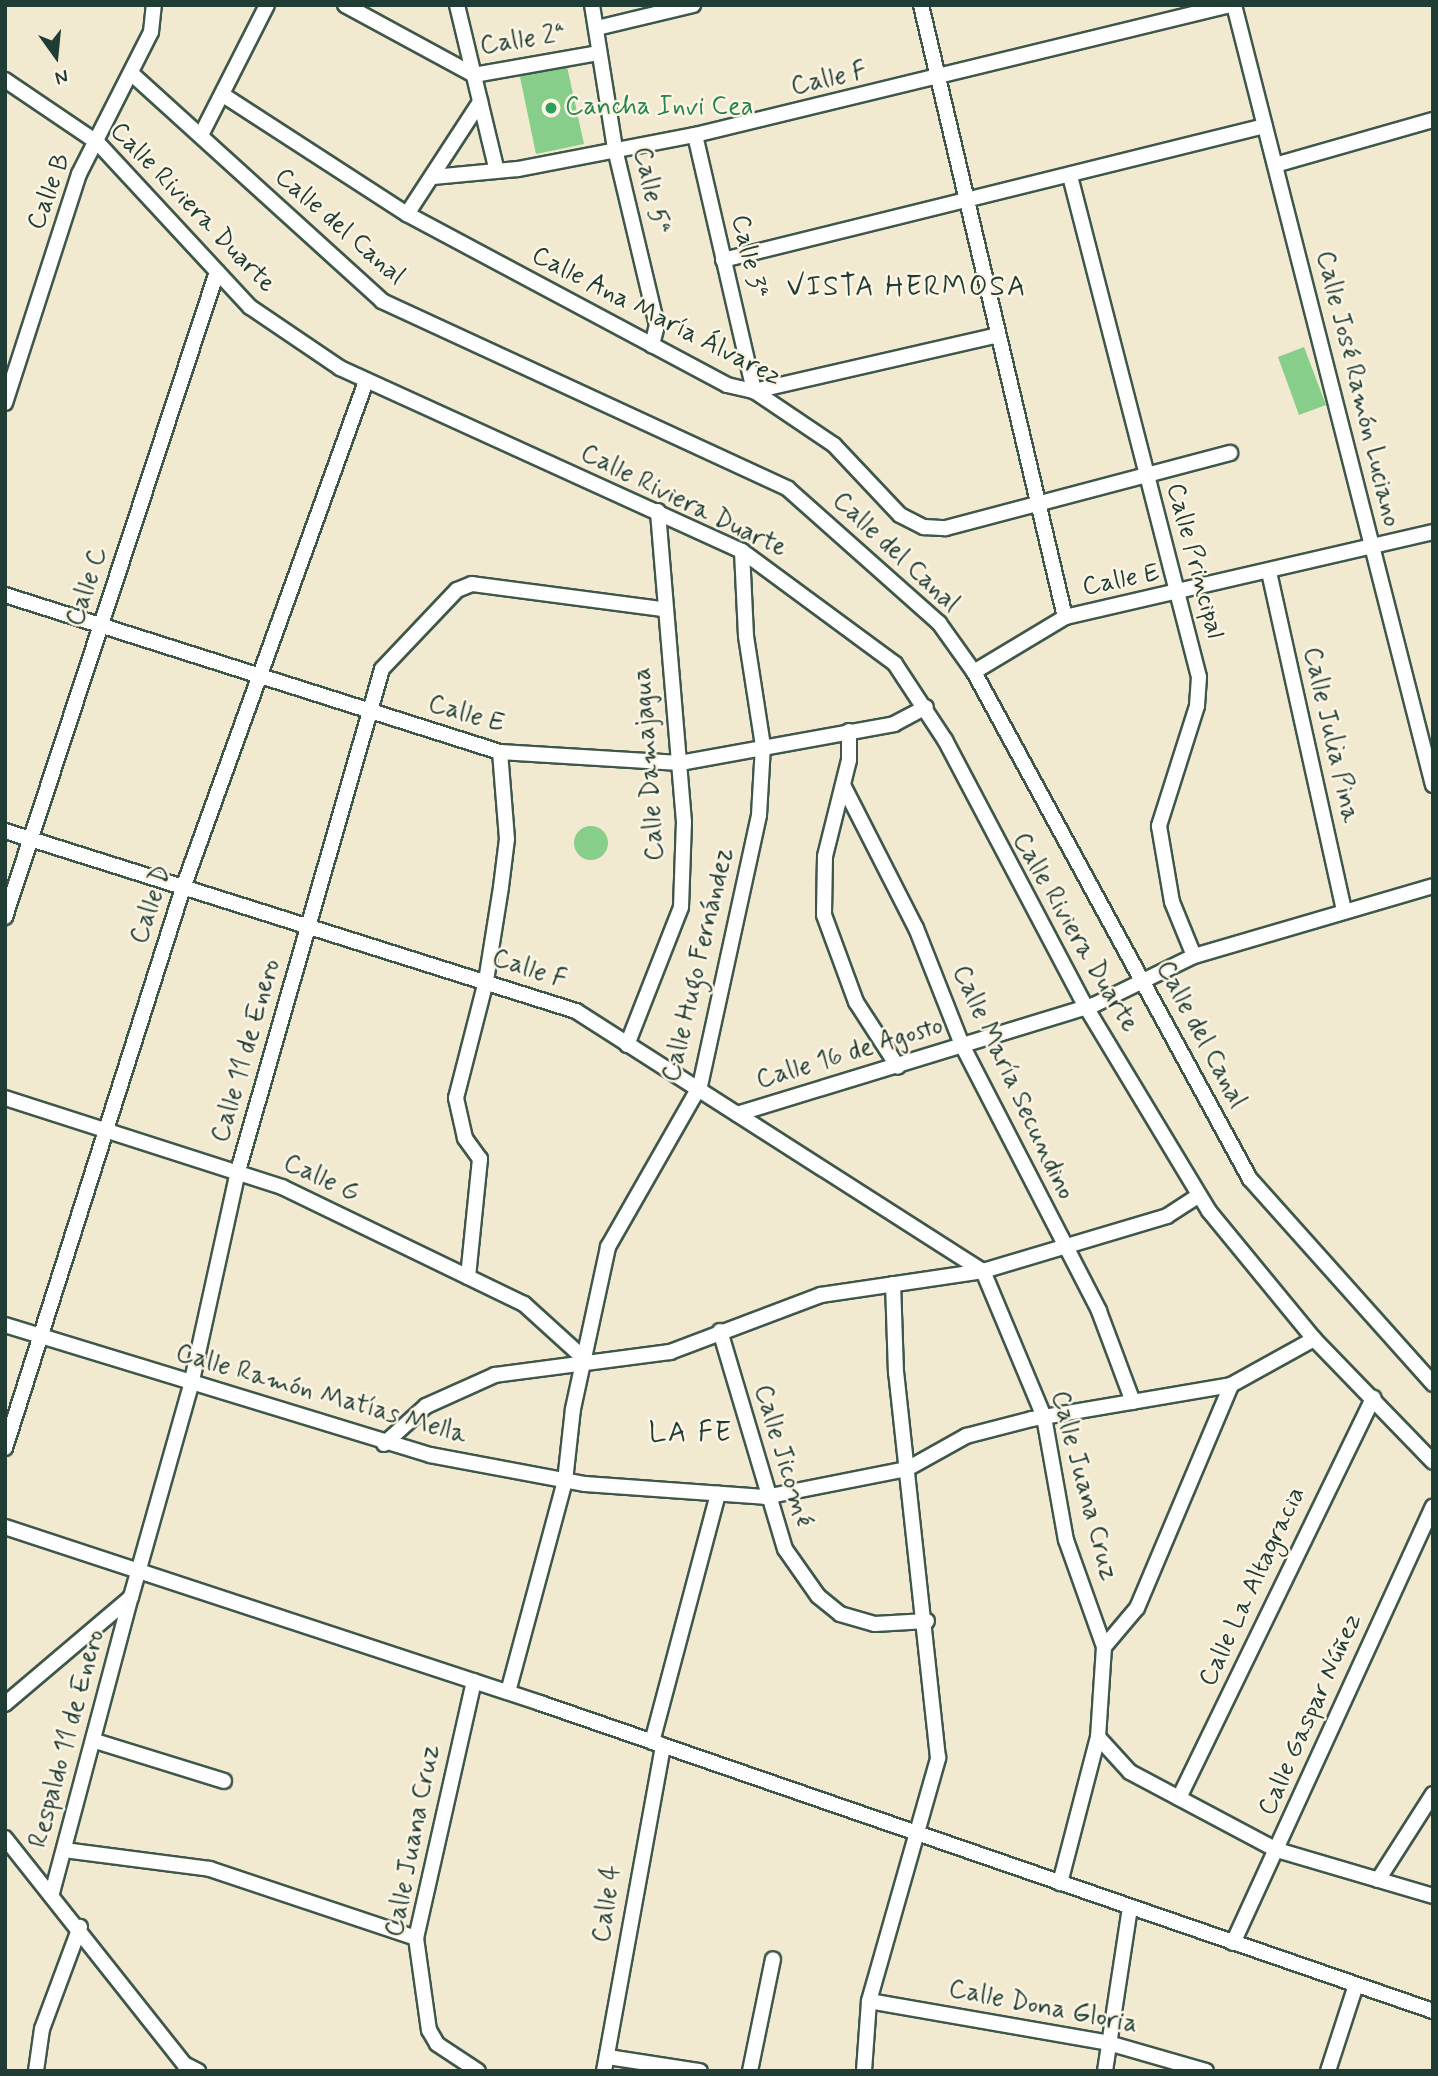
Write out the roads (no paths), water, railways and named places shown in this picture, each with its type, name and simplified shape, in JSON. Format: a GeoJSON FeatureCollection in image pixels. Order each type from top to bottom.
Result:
{"type":"FeatureCollection","features":[{"type":"Feature","properties":{"kind":"street","name":"Calle B"},"geometry":{"type":"LineString","coordinates":[[5,403],[79,174],[151,32],[154,5]]}},
{"type":"Feature","properties":{"kind":"street"},"geometry":{"type":"LineString","coordinates":[[201,135],[267,5]]}},
{"type":"Feature","properties":{"kind":"street","name":"Calle 2ª"},"geometry":{"type":"LineString","coordinates":[[345,5],[474,75],[599,53]]}},
{"type":"Feature","properties":{"kind":"street"},"geometry":{"type":"LineString","coordinates":[[457,5],[496,168]]}},
{"type":"Feature","properties":{"kind":"street","name":"Calle 5ª"},"geometry":{"type":"LineString","coordinates":[[592,5],[615,149],[657,324],[652,345]]}},
{"type":"Feature","properties":{"kind":"street"},"geometry":{"type":"LineString","coordinates":[[597,28],[693,5]]}},
{"type":"Feature","properties":{"kind":"street"},"geometry":{"type":"LineString","coordinates":[[921,5],[970,201],[998,335],[1065,617]]}},
{"type":"Feature","properties":{"kind":"street","name":"Calle F"},"geometry":{"type":"LineString","coordinates":[[433,177],[695,135],[941,80],[1232,5]]}},
{"type":"Feature","properties":{"kind":"street","name":"Calle José Ramón Luciano"},"geometry":{"type":"LineString","coordinates":[[1232,5],[1372,551],[1428,754],[1433,785]]}},
{"type":"Feature","properties":{"kind":"street","name":"Calle del Canal"},"geometry":{"type":"LineString","coordinates":[[132,74],[382,301],[788,489],[939,623],[974,672],[1139,982],[1250,1179],[1433,1384]]}},
{"type":"Feature","properties":{"kind":"street","name":"Calle Riviera Duarte"},"geometry":{"type":"LineString","coordinates":[[5,80],[97,143],[250,307],[365,384],[658,511],[742,551],[876,648],[926,707],[1090,1006],[1199,1195],[1314,1339],[1433,1462]]}},
{"type":"Feature","properties":{"kind":"street","name":"Calle Ana María Álvarez"},"geometry":{"type":"LineString","coordinates":[[223,95],[407,214],[727,385],[754,391],[834,445],[900,515],[924,527],[946,528],[1036,500],[1230,453]]}},
{"type":"Feature","properties":{"kind":"street"},"geometry":{"type":"LineString","coordinates":[[407,214],[480,102]]}},
{"type":"Feature","properties":{"kind":"street"},"geometry":{"type":"LineString","coordinates":[[1275,165],[1433,120]]}},
{"type":"Feature","properties":{"kind":"street"},"geometry":{"type":"LineString","coordinates":[[723,260],[1265,126]]}},
{"type":"Feature","properties":{"kind":"street","name":"Calle 3ª"},"geometry":{"type":"LineString","coordinates":[[695,135],[754,391]]}},
{"type":"Feature","properties":{"kind":"street","name":"Calle Principal"},"geometry":{"type":"LineString","coordinates":[[1070,176],[1145,475],[1180,594],[1199,677],[1197,706],[1159,825],[1172,901],[1194,956]]}},
{"type":"Feature","properties":{"kind":"street","name":"Calle C"},"geometry":{"type":"LineString","coordinates":[[5,917],[217,272]]}},
{"type":"Feature","properties":{"kind":"street"},"geometry":{"type":"LineString","coordinates":[[754,391],[998,335]]}},
{"type":"Feature","properties":{"kind":"street","name":"Calle D"},"geometry":{"type":"LineString","coordinates":[[5,1448],[38,1336],[256,672],[365,384]]}},
{"type":"Feature","properties":{"kind":"street","name":"Calle Damajagua"},"geometry":{"type":"LineString","coordinates":[[627,1045],[681,907],[680,763],[663,609],[658,511]]}},
{"type":"Feature","properties":{"kind":"street","name":"Calle E"},"geometry":{"type":"LineString","coordinates":[[974,672],[1065,617],[1372,551],[1433,532]]}},
{"type":"Feature","properties":{"kind":"street","name":"Calle Hugo Fernández"},"geometry":{"type":"LineString","coordinates":[[508,1692],[565,1481],[573,1409],[588,1362],[608,1247],[700,1086],[759,815],[763,746],[746,636],[742,551]]}},
{"type":"Feature","properties":{"kind":"street","name":"Calle Julia Pina"},"geometry":{"type":"LineString","coordinates":[[1269,572],[1344,910]]}},
{"type":"Feature","properties":{"kind":"street","name":"Calle 11 de Enero"},"geometry":{"type":"LineString","coordinates":[[131,1597],[191,1385],[238,1171],[373,713],[382,668],[457,590],[471,584],[663,609]]}},
{"type":"Feature","properties":{"kind":"street","name":"Calle E"},"geometry":{"type":"LineString","coordinates":[[5,595],[256,672],[373,713],[500,752],[680,763],[894,724],[926,707]]}},
{"type":"Feature","properties":{"kind":"street"},"geometry":{"type":"LineString","coordinates":[[849,731],[843,785],[825,856],[824,915],[856,1002],[898,1067]]}},
{"type":"Feature","properties":{"kind":"street"},"geometry":{"type":"LineString","coordinates":[[468,1277],[480,1158],[465,1138],[456,1098],[486,981],[507,839],[500,752]]}},
{"type":"Feature","properties":{"kind":"street","name":"Calle María Secundino"},"geometry":{"type":"LineString","coordinates":[[843,785],[916,929],[962,1045],[1060,1247],[1099,1311],[1133,1402]]}},
{"type":"Feature","properties":{"kind":"street","name":"Calle F"},"geometry":{"type":"LineString","coordinates":[[5,831],[576,1011],[627,1045],[700,1086],[737,1114],[983,1271]]}},
{"type":"Feature","properties":{"kind":"street","name":"Calle 16 de Agosto"},"geometry":{"type":"LineString","coordinates":[[737,1114],[898,1067],[1090,1006],[1194,956],[1433,886]]}},
{"type":"Feature","properties":{"kind":"street","name":"Calle G"},"geometry":{"type":"LineString","coordinates":[[5,1098],[238,1171],[524,1304],[588,1362]]}},
{"type":"Feature","properties":{"kind":"street"},"geometry":{"type":"LineString","coordinates":[[384,1444],[426,1406],[495,1375],[670,1352],[821,1295],[983,1271],[1167,1216],[1199,1195]]}},
{"type":"Feature","properties":{"kind":"street","name":"Calle Juana Cruz"},"geometry":{"type":"LineString","coordinates":[[983,1271],[1044,1417],[1066,1540],[1104,1647],[1098,1737],[1060,1883]]}},
{"type":"Feature","properties":{"kind":"street"},"geometry":{"type":"LineString","coordinates":[[864,2071],[869,2001],[938,1758],[927,1621],[906,1469],[893,1284]]}},
{"type":"Feature","properties":{"kind":"street","name":"Calle Ramón Matías Mella"},"geometry":{"type":"LineString","coordinates":[[5,1325],[384,1444],[565,1481],[765,1497],[906,1469],[966,1436],[1044,1417],[1231,1385],[1314,1339]]}},
{"type":"Feature","properties":{"kind":"street","name":"Calle Jicomé"},"geometry":{"type":"LineString","coordinates":[[720,1331],[765,1497],[785,1549],[818,1596],[840,1614],[875,1624],[927,1621]]}},
{"type":"Feature","properties":{"kind":"street"},"geometry":{"type":"LineString","coordinates":[[1104,1647],[1137,1608],[1231,1385]]}},
{"type":"Feature","properties":{"kind":"street","name":"Calle La Altagracia"},"geometry":{"type":"LineString","coordinates":[[1179,1798],[1373,1398]]}},
{"type":"Feature","properties":{"kind":"street","name":"Calle 4"},"geometry":{"type":"LineString","coordinates":[[606,2064],[633,1884],[658,1744],[718,1494]]}},
{"type":"Feature","properties":{"kind":"street","name":"Calle Gaspar Núñez"},"geometry":{"type":"LineString","coordinates":[[1233,1943],[1433,1507]]}},
{"type":"Feature","properties":{"kind":"street"},"geometry":{"type":"LineString","coordinates":[[5,1527],[508,1692],[1433,2011]]}},
{"type":"Feature","properties":{"kind":"street"},"geometry":{"type":"LineString","coordinates":[[5,1704],[131,1597]]}},
{"type":"Feature","properties":{"kind":"street","name":"Respaldo 11 de Enero"},"geometry":{"type":"LineString","coordinates":[[52,1893],[131,1597]]}},
{"type":"Feature","properties":{"kind":"street","name":"Calle Juana Cruz"},"geometry":{"type":"LineString","coordinates":[[474,1681],[416,1938],[429,2030],[437,2044],[478,2071]]}},
{"type":"Feature","properties":{"kind":"street"},"geometry":{"type":"LineString","coordinates":[[1098,1737],[1130,1772],[1277,1850],[1433,1896]]}},
{"type":"Feature","properties":{"kind":"street"},"geometry":{"type":"LineString","coordinates":[[94,1741],[224,1782]]}},
{"type":"Feature","properties":{"kind":"street"},"geometry":{"type":"LineString","coordinates":[[1378,1880],[1433,1794]]}},
{"type":"Feature","properties":{"kind":"street"},"geometry":{"type":"LineString","coordinates":[[5,1838],[80,1927],[180,2067],[198,2071]]}},
{"type":"Feature","properties":{"kind":"street"},"geometry":{"type":"LineString","coordinates":[[64,1850],[210,1869],[416,1938]]}},
{"type":"Feature","properties":{"kind":"street"},"geometry":{"type":"LineString","coordinates":[[1105,2071],[1105,2042],[1130,1907]]}},
{"type":"Feature","properties":{"kind":"street"},"geometry":{"type":"LineString","coordinates":[[36,2071],[42,2029],[80,1927]]}},
{"type":"Feature","properties":{"kind":"street"},"geometry":{"type":"LineString","coordinates":[[750,2071],[774,1959]]}},
{"type":"Feature","properties":{"kind":"street"},"geometry":{"type":"LineString","coordinates":[[1328,2071],[1356,1985]]}},
{"type":"Feature","properties":{"kind":"street","name":"Calle Dona Gloria"},"geometry":{"type":"LineString","coordinates":[[869,2001],[1105,2042],[1206,2071]]}},
{"type":"Feature","properties":{"kind":"street"},"geometry":{"type":"LineString","coordinates":[[606,2064],[700,2071]]}},
{"type":"Feature","properties":{"kind":"place","name":"Cancha Invi Cea"},"geometry":{"type":"Point","coordinates":[551,108]}},
{"type":"Feature","properties":{"kind":"district","name":"VISTA HERMOSA"},"geometry":{"type":"Point","coordinates":[907,288]}},
{"type":"Feature","properties":{"kind":"district","name":"LA FE"},"geometry":{"type":"Point","coordinates":[691,1434]}}]}
